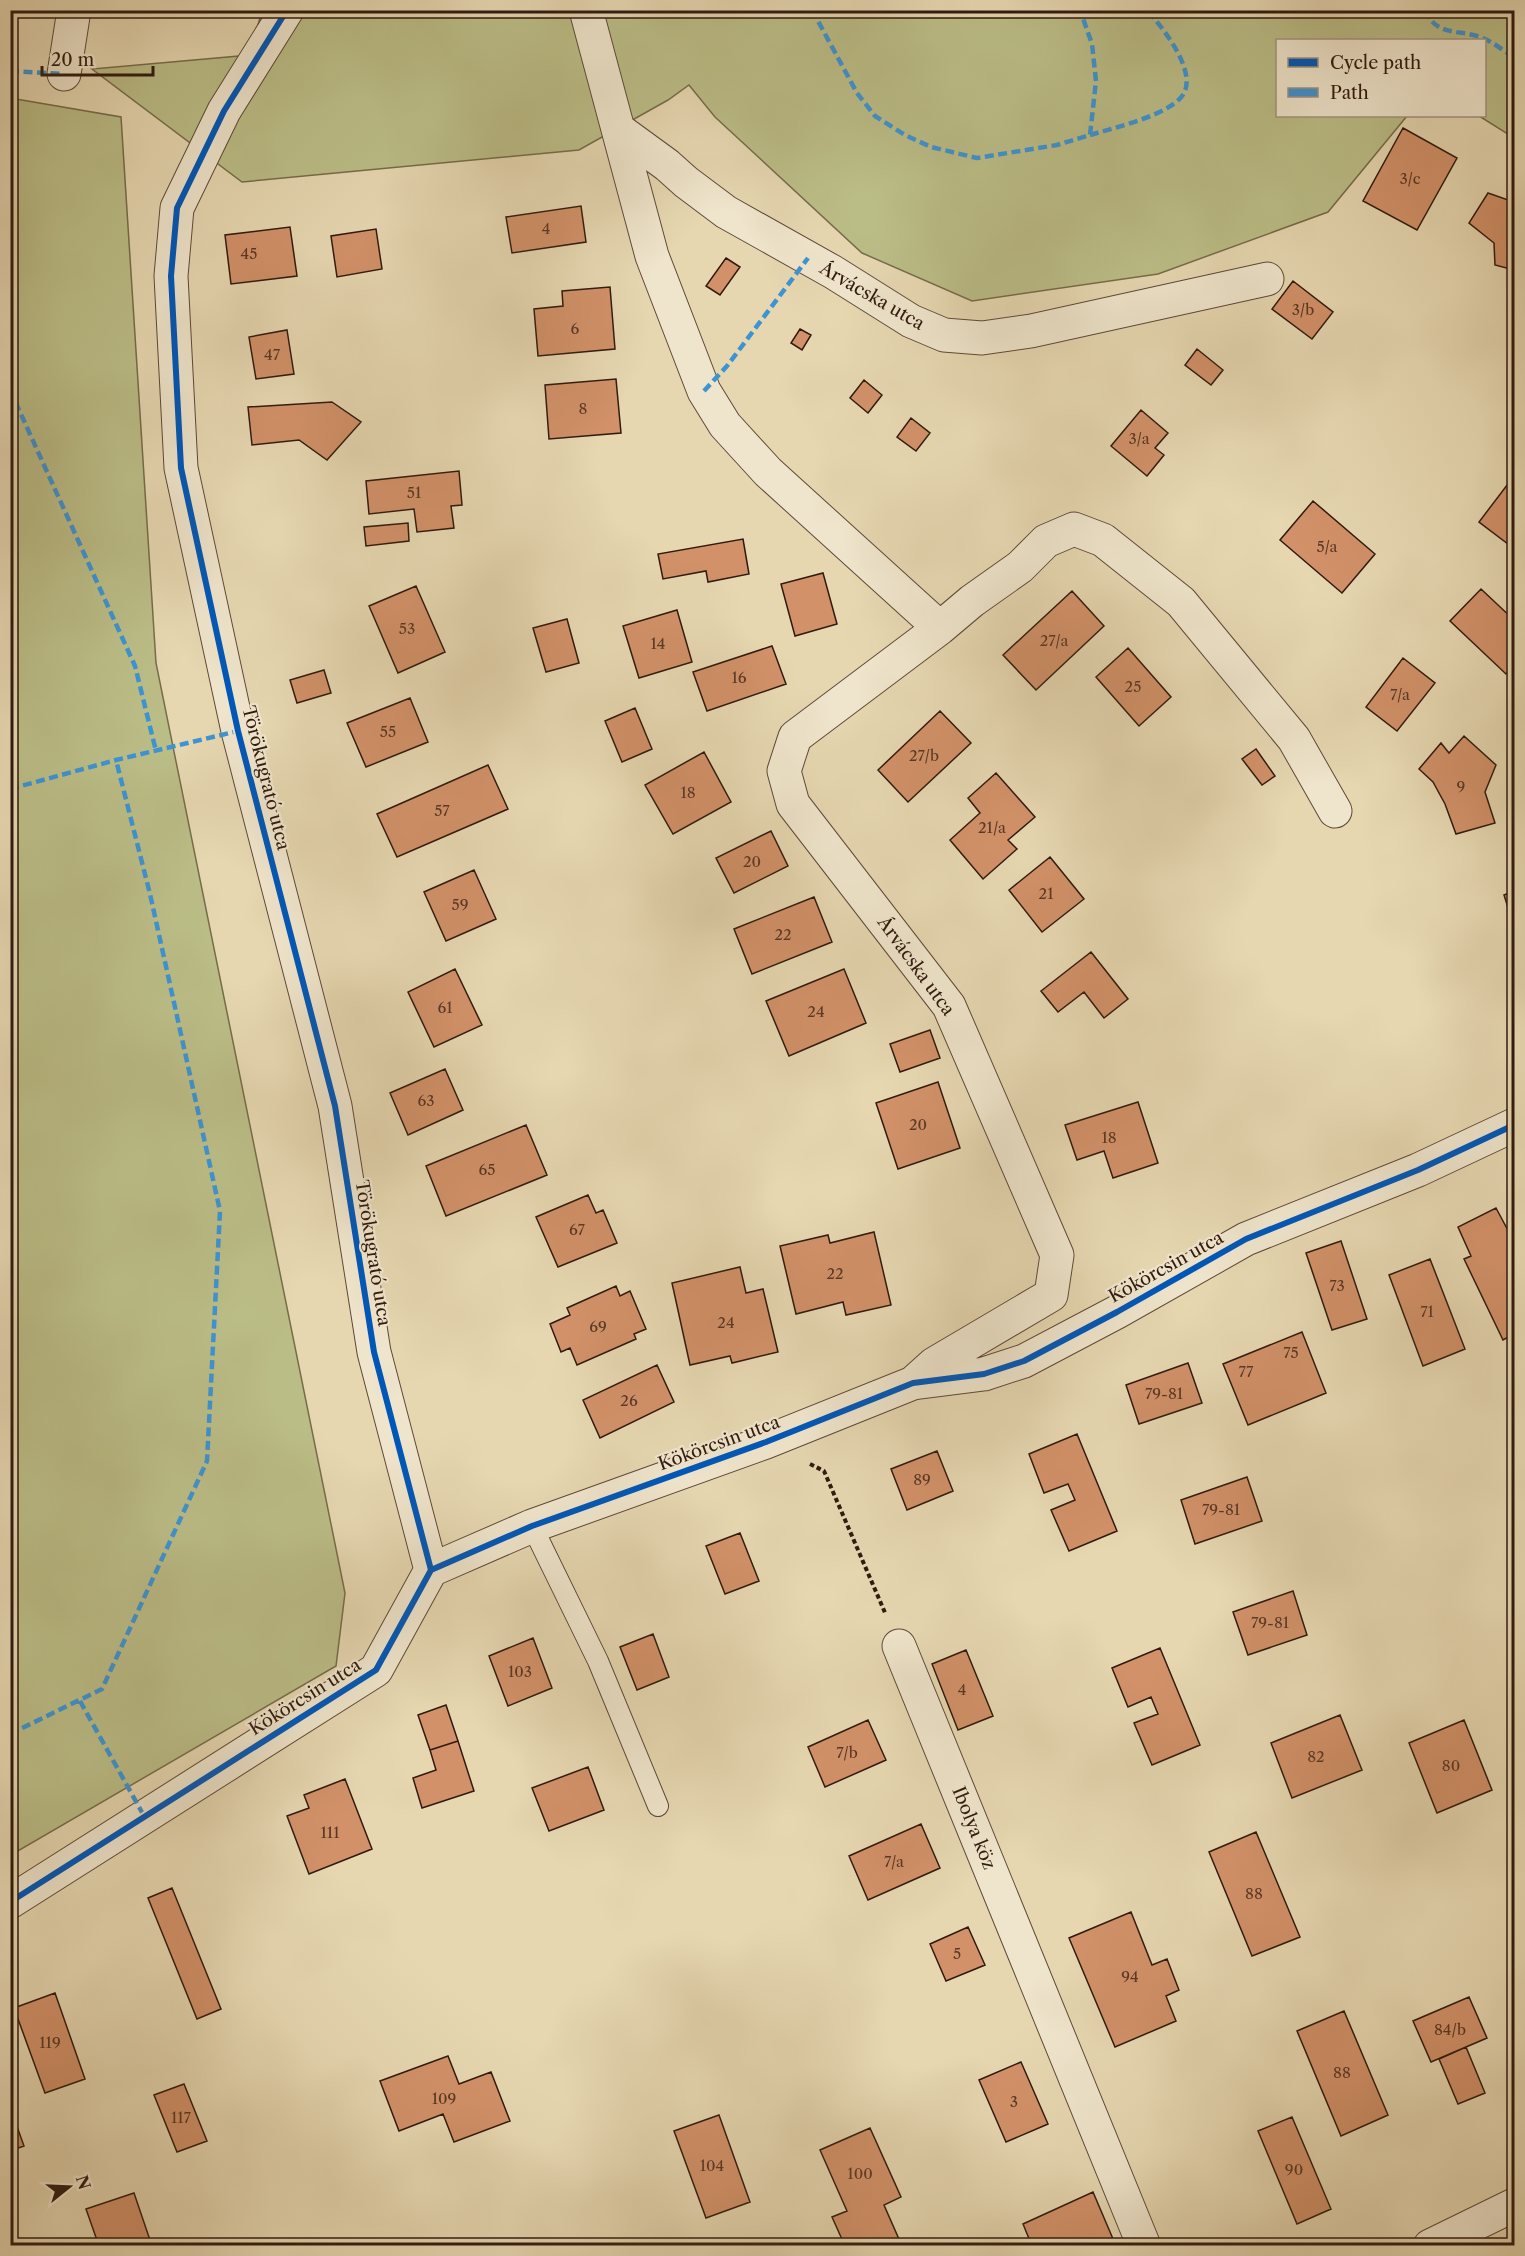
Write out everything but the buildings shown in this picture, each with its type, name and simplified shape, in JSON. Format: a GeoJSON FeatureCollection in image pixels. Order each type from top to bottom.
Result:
{"type":"FeatureCollection","features":[{"type":"Feature","properties":{"kind":"street"},"geometry":{"type":"LineString","coordinates":[[64,74],[74,10]]}},
{"type":"Feature","properties":{"kind":"street","name":"Törökugrató utca"},"geometry":{"type":"LineString","coordinates":[[287,10],[224,111],[177,208],[171,276],[181,468],[238,731],[335,1106],[374,1352],[431,1569]]}},
{"type":"Feature","properties":{"kind":"street"},"geometry":{"type":"LineString","coordinates":[[586,10],[652,256],[704,391],[725,425],[768,472],[940,628]]}},
{"type":"Feature","properties":{"kind":"street","name":"Árvácska utca"},"geometry":{"type":"LineString","coordinates":[[619,130],[726,212],[833,272],[910,321],[944,335],[982,338],[1031,331],[1267,279]]}},
{"type":"Feature","properties":{"kind":"street","name":"Árvácska utca"},"geometry":{"type":"LineString","coordinates":[[913,1383],[934,1364],[1052,1295],[1057,1255],[949,1006],[793,804],[784,771],[795,736],[1020,567],[1046,541],[1074,529],[1103,540],[1181,602],[1294,739],[1335,810]]}},
{"type":"Feature","properties":{"kind":"street","name":"Kökörcsin utca"},"geometry":{"type":"LineString","coordinates":[[10,1902],[376,1670],[431,1569],[532,1526],[766,1442],[913,1383],[984,1374],[1024,1361],[1117,1312],[1246,1239],[1418,1170],[1515,1125]]}},
{"type":"Feature","properties":{"kind":"street","name":"Ibolya köz"},"geometry":{"type":"LineString","coordinates":[[899,1646],[1144,2246]]}},
{"type":"Feature","properties":{"kind":"street"},"geometry":{"type":"LineString","coordinates":[[1430,2246],[1515,2205]]}},
{"type":"Feature","properties":{"kind":"lane"},"geometry":{"type":"LineString","coordinates":[[532,1526],[597,1661],[658,1806]]}},
{"type":"Feature","properties":{"kind":"path"},"geometry":{"type":"LineString","coordinates":[[766,1442],[824,1471],[899,1646]]}},
{"type":"Feature","properties":{"kind":"green space"},"geometry":{"type":"Polygon","coordinates":[[[262,10],[1514,10],[1514,138],[1481,117],[1486,117],[1486,39],[1276,39],[1276,117],[1406,117],[1328,212],[1158,274],[972,301],[862,253],[715,117],[689,85],[668,100],[579,150],[242,182],[92,69],[250,55],[262,10]]]}},
{"type":"Feature","properties":{"kind":"green space"},"geometry":{"type":"Polygon","coordinates":[[[10,98],[121,117],[156,663],[345,1593],[336,1666],[11,1855],[10,98]]]}},
{"type":"Feature","properties":{"kind":"marked path"},"geometry":{"type":"LineString","coordinates":[[812,10],[857,93],[875,116],[905,135],[931,147],[977,158],[1057,145],[1090,135],[1096,81],[1092,44],[1080,10]]}},
{"type":"Feature","properties":{"kind":"marked path"},"geometry":{"type":"LineString","coordinates":[[1090,135],[1143,119],[1170,107],[1185,91],[1187,81],[1181,60],[1168,37],[1147,10]]}},
{"type":"Feature","properties":{"kind":"marked path"},"geometry":{"type":"LineString","coordinates":[[1425,10],[1429,18],[1440,28],[1484,39]]}},
{"type":"Feature","properties":{"kind":"marked path"},"geometry":{"type":"LineString","coordinates":[[1486,40],[1514,57]]}},
{"type":"Feature","properties":{"kind":"marked path"},"geometry":{"type":"LineString","coordinates":[[10,71],[64,74]]}},
{"type":"Feature","properties":{"kind":"marked path"},"geometry":{"type":"LineString","coordinates":[[704,391],[727,366],[808,258]]}},
{"type":"Feature","properties":{"kind":"marked path"},"geometry":{"type":"LineString","coordinates":[[10,390],[135,666],[156,751]]}},
{"type":"Feature","properties":{"kind":"marked path"},"geometry":{"type":"LineString","coordinates":[[10,789],[116,760],[238,731]]}},
{"type":"Feature","properties":{"kind":"marked path"},"geometry":{"type":"LineString","coordinates":[[10,1734],[102,1689],[207,1461],[220,1211],[150,894],[116,760]]}},
{"type":"Feature","properties":{"kind":"marked path"},"geometry":{"type":"LineString","coordinates":[[80,1701],[144,1816]]}},
{"type":"Feature","properties":{"kind":"cycle path"},"geometry":{"type":"LineString","coordinates":[[287,10],[224,111],[177,208],[171,276],[181,468],[238,731],[335,1106],[374,1352],[431,1570]]}},
{"type":"Feature","properties":{"kind":"cycle path"},"geometry":{"type":"LineString","coordinates":[[10,1902],[376,1670],[431,1570],[532,1526],[766,1442],[913,1383],[984,1374],[1024,1361],[1117,1312],[1246,1239],[1418,1170],[1514,1125]]}}]}
